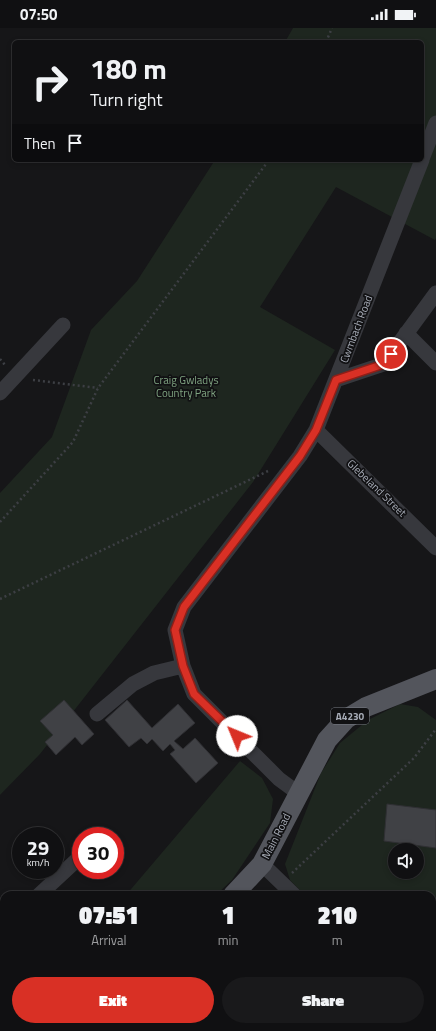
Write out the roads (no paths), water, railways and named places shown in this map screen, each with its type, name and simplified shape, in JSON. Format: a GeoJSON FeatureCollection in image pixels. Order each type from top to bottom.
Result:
{"type":"FeatureCollection","features":[{"type":"Feature","properties":{"kind":"main road","name":"A4230"},"geometry":{"type":"LineString","coordinates":[[298,793],[327,740],[346,719],[366,707],[436,679]]}},
{"type":"Feature","properties":{"kind":"main road","name":"Main Road"},"geometry":{"type":"LineString","coordinates":[[237,891],[262,864],[298,793]]}},
{"type":"Feature","properties":{"kind":"street","name":"Cwmbach Road"},"geometry":{"type":"LineString","coordinates":[[424,155],[436,123]]}},
{"type":"Feature","properties":{"kind":"street","name":"Cwmbach Road"},"geometry":{"type":"LineString","coordinates":[[298,793],[279,779],[194,694],[183,666],[175,630],[184,607],[300,456],[316,430],[421,162]]}},
{"type":"Feature","properties":{"kind":"street"},"geometry":{"type":"LineString","coordinates":[[336,380],[384,364],[436,293]]}},
{"type":"Feature","properties":{"kind":"street"},"geometry":{"type":"LineString","coordinates":[[0,393],[63,325]]}},
{"type":"Feature","properties":{"kind":"street"},"geometry":{"type":"LineString","coordinates":[[406,333],[436,363]]}},
{"type":"Feature","properties":{"kind":"street","name":"Glebeland Street"},"geometry":{"type":"LineString","coordinates":[[316,430],[436,548]]}},
{"type":"Feature","properties":{"kind":"street"},"geometry":{"type":"LineString","coordinates":[[98,714],[133,684],[154,673],[183,666]]}},
{"type":"Feature","properties":{"kind":"street"},"geometry":{"type":"LineString","coordinates":[[43,891],[72,864]]}},
{"type":"Feature","properties":{"kind":"street"},"geometry":{"type":"LineString","coordinates":[[262,864],[290,891]]}},
{"type":"Feature","properties":{"kind":"park label","name":"Craig Gwladys Country Park"},"geometry":{"type":"Point","coordinates":[186,386]}}]}
